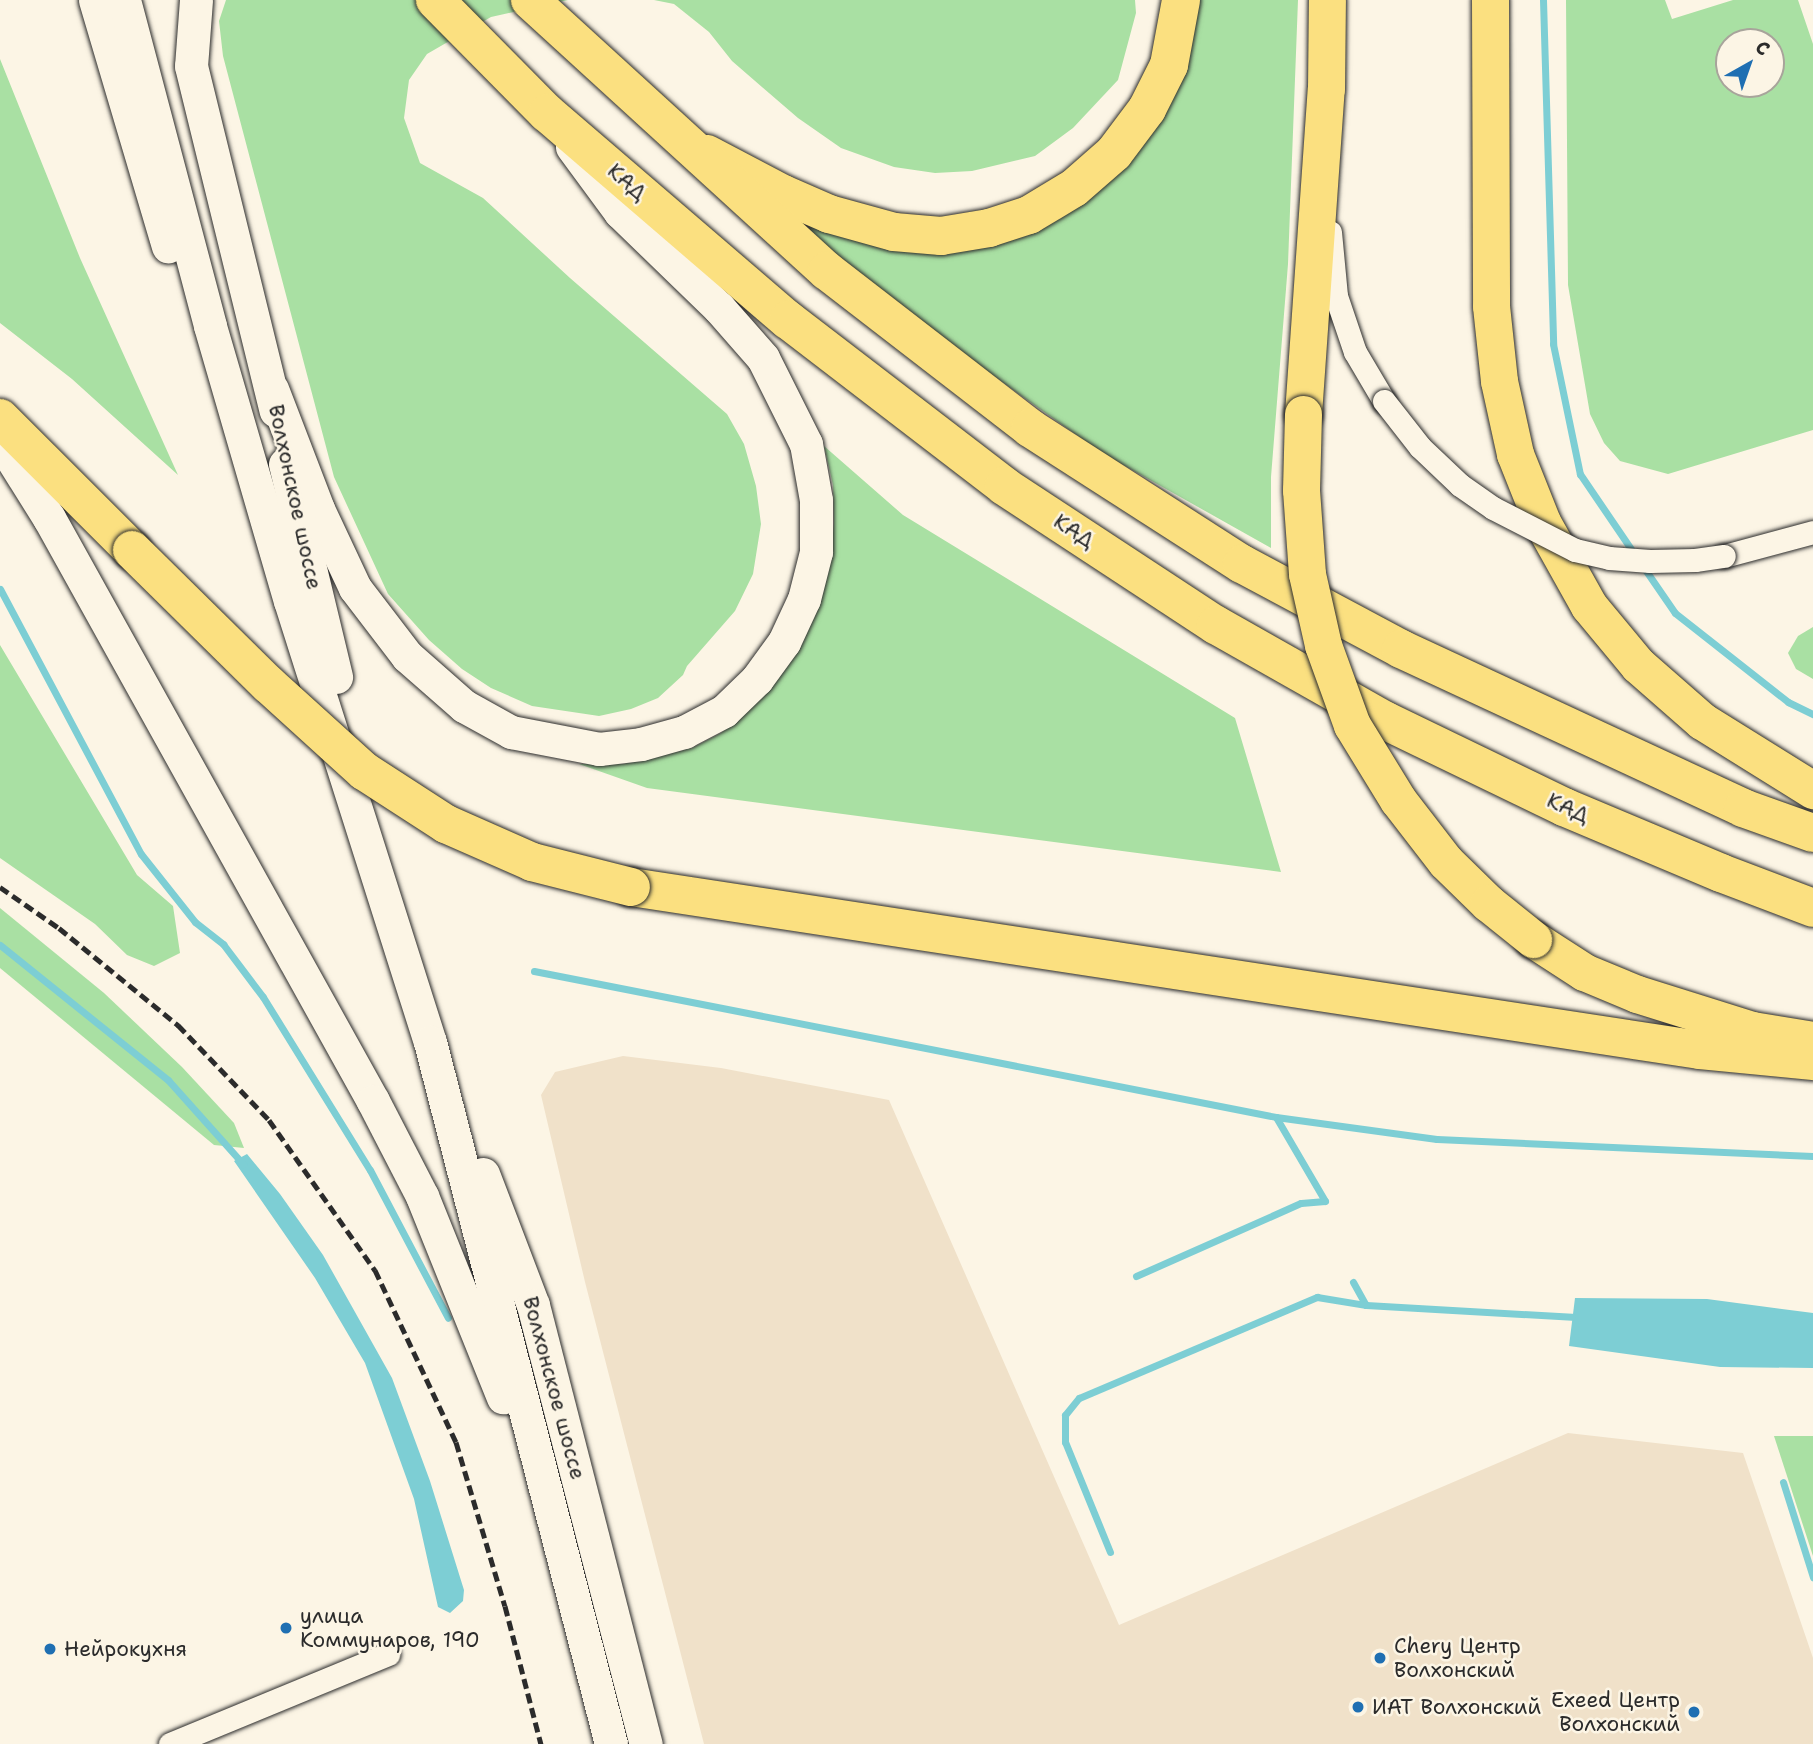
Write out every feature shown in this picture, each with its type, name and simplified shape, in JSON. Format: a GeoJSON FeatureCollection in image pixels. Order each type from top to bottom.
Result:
{"type":"FeatureCollection","features":[{"type":"Feature","properties":{"kind":"highway","name":"КАД"},"geometry":{"type":"LineString","coordinates":[[435,0],[547,113],[788,320],[1004,486],[1216,625],[1386,721],[1564,807],[1721,873],[1813,908]]}},
{"type":"Feature","properties":{"kind":"highway"},"geometry":{"type":"LineString","coordinates":[[530,0],[827,271],[1030,428],[1242,564],[1401,649],[1743,808],[1813,833]]}},
{"type":"Feature","properties":{"kind":"highway"},"geometry":{"type":"LineString","coordinates":[[694,148],[783,194],[829,214],[894,232],[941,236],[989,228],[1029,215],[1074,188],[1114,153],[1147,110],[1169,65],[1181,0]]}},
{"type":"Feature","properties":{"kind":"highway"},"geometry":{"type":"LineString","coordinates":[[0,418],[268,684],[364,771],[446,824],[532,862],[631,887],[1700,1050],[1813,1061]]}},
{"type":"Feature","properties":{"kind":"main road"},"geometry":{"type":"LineString","coordinates":[[95,0],[138,106]]}},
{"type":"Feature","properties":{"kind":"main road"},"geometry":{"type":"LineString","coordinates":[[124,0],[138,106]]}},
{"type":"Feature","properties":{"kind":"main road","name":"Волхонское шоссе"},"geometry":{"type":"LineString","coordinates":[[196,0],[191,66],[272,388],[290,495],[415,992]]}},
{"type":"Feature","properties":{"kind":"main road"},"geometry":{"type":"LineString","coordinates":[[1327,0],[1326,89],[1303,414],[1301,490],[1307,574],[1323,645],[1352,725],[1398,800],[1446,862],[1488,903],[1533,939],[1584,972],[1637,994],[1752,1030],[1813,1040]]}},
{"type":"Feature","properties":{"kind":"main road"},"geometry":{"type":"LineString","coordinates":[[1490,0],[1491,306],[1499,381],[1515,454],[1542,522],[1589,606],[1639,666],[1702,722],[1813,790]]}},
{"type":"Feature","properties":{"kind":"main road","name":"Волхонское шоссе"},"geometry":{"type":"LineString","coordinates":[[138,106],[210,326],[290,601],[430,1042],[611,1744]]}},
{"type":"Feature","properties":{"kind":"main road"},"geometry":{"type":"LineString","coordinates":[[272,388],[318,509],[355,588],[407,656],[464,706],[511,732],[599,749],[641,744],[684,732],[724,711],[757,679],[784,642],[799,610],[816,552],[816,500],[806,444],[763,358],[719,308],[620,212],[547,113]]}},
{"type":"Feature","properties":{"kind":"main road"},"geometry":{"type":"LineString","coordinates":[[0,440],[49,518],[373,1101],[422,1196],[474,1322],[564,1562],[581,1556],[599,1556]]}},
{"type":"Feature","properties":{"kind":"main road","name":"Волхонское шоссе"},"geometry":{"type":"LineString","coordinates":[[430,1042],[533,1304],[646,1744]]}},
{"type":"Feature","properties":{"kind":"street"},"geometry":{"type":"LineString","coordinates":[[1326,89],[1331,245],[1336,296],[1355,352],[1384,401],[1420,447],[1460,485],[1503,514],[1575,550],[1609,558],[1695,560],[1724,556],[1813,532]]}},
{"type":"Feature","properties":{"kind":"street"},"geometry":{"type":"LineString","coordinates":[[170,1744],[388,1654]]}},
{"type":"Feature","properties":{"kind":"shaded area"},"geometry":{"type":"Polygon","coordinates":[[[623,1056],[721,1068],[889,1100],[1119,1625],[1568,1433],[1743,1453],[1813,1658],[1813,1744],[704,1744],[585,1282],[541,1095],[555,1072],[623,1056]]]}},
{"type":"Feature","properties":{"kind":"green space"},"geometry":{"type":"Polygon","coordinates":[[[226,0],[568,0],[491,17],[427,54],[409,80],[404,118],[420,163],[483,198],[570,278],[727,414],[744,444],[756,486],[761,524],[753,574],[735,611],[687,666],[683,675],[658,698],[631,709],[599,716],[532,706],[491,688],[462,669],[429,640],[388,594],[334,477],[223,56],[219,21],[226,0]]]}},
{"type":"Feature","properties":{"kind":"green space"},"geometry":{"type":"Polygon","coordinates":[[[654,0],[1135,0],[1136,13],[1118,80],[1073,128],[1035,156],[972,171],[935,173],[894,167],[841,148],[798,118],[732,61],[709,32],[674,4],[654,0]]]}},
{"type":"Feature","properties":{"kind":"green space"},"geometry":{"type":"Polygon","coordinates":[[[1199,0],[1298,0],[1288,264],[1271,477],[1271,548],[1102,453],[943,340],[807,230],[811,225],[1049,220],[1199,0]]]}},
{"type":"Feature","properties":{"kind":"green space"},"geometry":{"type":"Polygon","coordinates":[[[1566,0],[1665,0],[1672,19],[1733,0],[1798,0],[1813,44],[1813,430],[1668,474],[1620,461],[1604,443],[1590,414],[1568,285],[1566,0]]]}},
{"type":"Feature","properties":{"kind":"green space"},"geometry":{"type":"Polygon","coordinates":[[[0,59],[80,258],[178,475],[72,379],[0,323],[0,59]]]}},
{"type":"Feature","properties":{"kind":"green space"},"geometry":{"type":"Polygon","coordinates":[[[824,446],[903,515],[1235,718],[1281,872],[647,788],[579,764],[623,764],[692,748],[721,733],[750,708],[830,563],[834,523],[833,485],[824,446]]]}},
{"type":"Feature","properties":{"kind":"green space"},"geometry":{"type":"Polygon","coordinates":[[[1813,627],[1813,679],[1796,669],[1788,653],[1798,636],[1813,627]]]}},
{"type":"Feature","properties":{"kind":"green space"},"geometry":{"type":"Polygon","coordinates":[[[0,645],[137,875],[173,906],[180,953],[154,966],[127,955],[95,924],[0,858],[0,645]]]}},
{"type":"Feature","properties":{"kind":"green space"},"geometry":{"type":"Polygon","coordinates":[[[0,908],[104,993],[182,1067],[234,1123],[244,1148],[214,1145],[0,968],[0,908]]]}},
{"type":"Feature","properties":{"kind":"green space"},"geometry":{"type":"Polygon","coordinates":[[[1774,1436],[1813,1436],[1813,1556],[1774,1436]]]}},
{"type":"Feature","properties":{"kind":"water"},"geometry":{"type":"Polygon","coordinates":[[[247,1154],[280,1194],[323,1255],[392,1378],[430,1481],[464,1590],[463,1601],[450,1613],[438,1607],[414,1499],[365,1363],[315,1278],[234,1161],[247,1154]]]}},
{"type":"Feature","properties":{"kind":"water"},"geometry":{"type":"Polygon","coordinates":[[[1575,1298],[1707,1299],[1813,1313],[1813,1368],[1720,1367],[1569,1346],[1575,1298]]]}},
{"type":"Feature","properties":{"kind":"waterway"},"geometry":{"type":"LineString","coordinates":[[1543,0],[1553,344],[1580,474],[1635,555]]}},
{"type":"Feature","properties":{"kind":"waterway"},"geometry":{"type":"LineString","coordinates":[[1642,565],[1675,613],[1788,702],[1813,714]]}},
{"type":"Feature","properties":{"kind":"waterway"},"geometry":{"type":"LineString","coordinates":[[0,589],[141,854],[195,922],[223,944],[263,997],[370,1170],[448,1318]]}},
{"type":"Feature","properties":{"kind":"waterway"},"geometry":{"type":"LineString","coordinates":[[0,945],[168,1080],[243,1164]]}},
{"type":"Feature","properties":{"kind":"waterway"},"geometry":{"type":"LineString","coordinates":[[534,971],[1276,1117],[1437,1139],[1813,1156]]}},
{"type":"Feature","properties":{"kind":"waterway"},"geometry":{"type":"LineString","coordinates":[[1136,1276],[1301,1203],[1325,1201],[1276,1117]]}},
{"type":"Feature","properties":{"kind":"waterway"},"geometry":{"type":"LineString","coordinates":[[1353,1282],[1366,1305],[1572,1317]]}},
{"type":"Feature","properties":{"kind":"waterway"},"geometry":{"type":"LineString","coordinates":[[1110,1552],[1065,1442],[1065,1415],[1079,1398],[1317,1297],[1366,1305]]}},
{"type":"Feature","properties":{"kind":"waterway"},"geometry":{"type":"LineString","coordinates":[[1783,1482],[1813,1577]]}},
{"type":"Feature","properties":{"kind":"railway"},"geometry":{"type":"LineString","coordinates":[[0,887],[59,928],[178,1025],[269,1120],[375,1270],[456,1442],[505,1606],[541,1744]]}},
{"type":"Feature","properties":{"kind":"place","name":"улица Коммунаров, 190"},"geometry":{"type":"Point","coordinates":[286,1628]}},
{"type":"Feature","properties":{"kind":"place","name":"Нейрокухня"},"geometry":{"type":"Point","coordinates":[50,1649]}},
{"type":"Feature","properties":{"kind":"place","name":"Chery Центр Волхонский"},"geometry":{"type":"Point","coordinates":[1380,1658]}},
{"type":"Feature","properties":{"kind":"place","name":"ИАТ Волхонский"},"geometry":{"type":"Point","coordinates":[1358,1707]}},
{"type":"Feature","properties":{"kind":"place","name":"Exeed Центр Волхонский"},"geometry":{"type":"Point","coordinates":[1694,1712]}}]}
